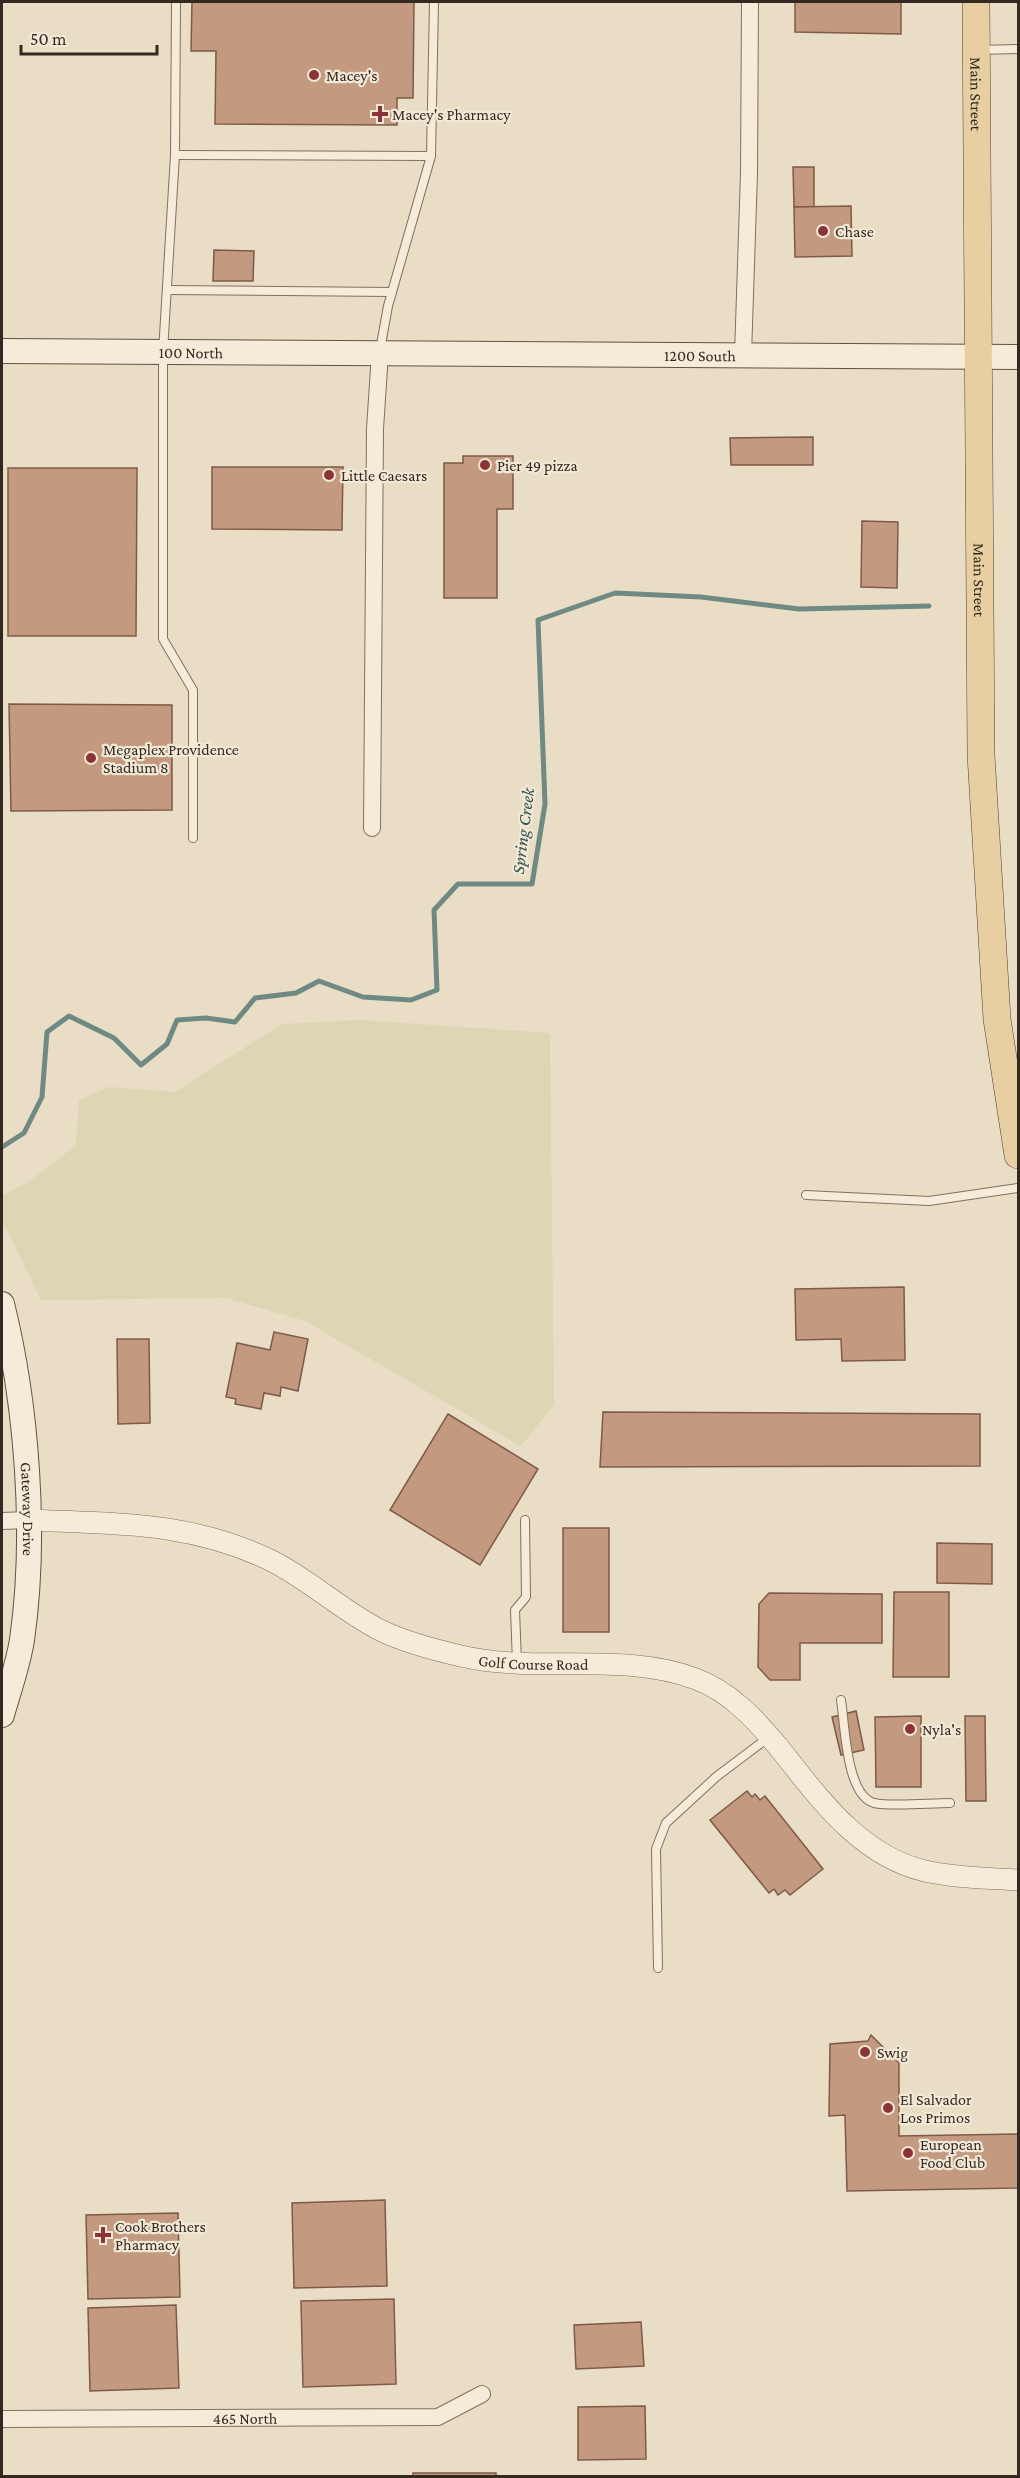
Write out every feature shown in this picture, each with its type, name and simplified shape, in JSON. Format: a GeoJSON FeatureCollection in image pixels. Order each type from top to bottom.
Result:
{"type":"FeatureCollection","features":[{"type":"Feature","properties":{"kind":"main road","name":"Main Street"},"geometry":{"type":"LineString","coordinates":[[976,2],[976,357],[981,755],[997,1019],[1018,1155]]}},
{"type":"Feature","properties":{"kind":"main road","name":"100 North"},"geometry":{"type":"LineString","coordinates":[[2,351],[380,353]]}},
{"type":"Feature","properties":{"kind":"main road","name":"1200 South"},"geometry":{"type":"LineString","coordinates":[[380,353],[1018,357]]}},
{"type":"Feature","properties":{"kind":"main road","name":"Gateway Drive"},"geometry":{"type":"LineString","coordinates":[[2,1304],[14,1353],[24,1433],[27,1520],[27,1581],[22,1641],[2,1714]]}},
{"type":"Feature","properties":{"kind":"street"},"geometry":{"type":"LineString","coordinates":[[743,356],[749,173],[750,2]]}},
{"type":"Feature","properties":{"kind":"street"},"geometry":{"type":"LineString","coordinates":[[372,828],[375,429],[380,353]]}},
{"type":"Feature","properties":{"kind":"street","name":"Golf Course Road"},"geometry":{"type":"LineString","coordinates":[[2,1521],[147,1525],[190,1531],[231,1543],[272,1561],[381,1630],[461,1656],[494,1663],[658,1668],[698,1679],[730,1698],[759,1723],[830,1811],[860,1840],[899,1862],[924,1871],[969,1878],[1018,1880]]}},
{"type":"Feature","properties":{"kind":"street","name":"465 North"},"geometry":{"type":"LineString","coordinates":[[2,2419],[438,2417],[482,2394]]}},
{"type":"Feature","properties":{"kind":"lane"},"geometry":{"type":"LineString","coordinates":[[176,2],[175,155],[168,290],[162,352],[163,639],[193,690],[193,838]]}},
{"type":"Feature","properties":{"kind":"lane"},"geometry":{"type":"LineString","coordinates":[[380,353],[392,292],[431,156],[434,2]]}},
{"type":"Feature","properties":{"kind":"lane"},"geometry":{"type":"LineString","coordinates":[[975,50],[1018,49]]}},
{"type":"Feature","properties":{"kind":"lane"},"geometry":{"type":"LineString","coordinates":[[175,155],[431,156]]}},
{"type":"Feature","properties":{"kind":"lane"},"geometry":{"type":"LineString","coordinates":[[168,290],[392,292]]}},
{"type":"Feature","properties":{"kind":"lane"},"geometry":{"type":"LineString","coordinates":[[806,1196],[929,1201],[1018,1188]]}},
{"type":"Feature","properties":{"kind":"lane"},"geometry":{"type":"LineString","coordinates":[[517,1663],[515,1610],[526,1597],[525,1520]]}},
{"type":"Feature","properties":{"kind":"lane"},"geometry":{"type":"LineString","coordinates":[[841,1700],[852,1776],[858,1791],[874,1803],[950,1803]]}},
{"type":"Feature","properties":{"kind":"lane"},"geometry":{"type":"LineString","coordinates":[[658,1968],[656,1849],[666,1823],[716,1777],[770,1736]]}},
{"type":"Feature","properties":{"kind":"shaded area"},"geometry":{"type":"Polygon","coordinates":[[[361,1020],[550,1033],[554,1405],[521,1446],[305,1321],[226,1298],[41,1300],[2,1220],[2,1196],[27,1183],[76,1145],[79,1100],[109,1087],[175,1092],[282,1024],[361,1020]]]}},
{"type":"Feature","properties":{"kind":"building","name":"Macey's"},"geometry":{"type":"Polygon","coordinates":[[[192,2],[414,2],[413,98],[397,98],[397,125],[215,124],[216,51],[191,51],[192,2]]]}},
{"type":"Feature","properties":{"kind":"building"},"geometry":{"type":"Polygon","coordinates":[[[795,2],[901,2],[901,34],[795,32],[795,2]]]}},
{"type":"Feature","properties":{"kind":"building"},"geometry":{"type":"Polygon","coordinates":[[[793,167],[814,167],[814,207],[794,207],[793,167]]]}},
{"type":"Feature","properties":{"kind":"building","name":"Chase"},"geometry":{"type":"Polygon","coordinates":[[[851,206],[852,256],[795,257],[794,207],[851,206]]]}},
{"type":"Feature","properties":{"kind":"building"},"geometry":{"type":"Polygon","coordinates":[[[214,250],[254,251],[253,281],[213,281],[214,250]]]}},
{"type":"Feature","properties":{"kind":"building"},"geometry":{"type":"Polygon","coordinates":[[[813,437],[813,465],[731,465],[730,438],[813,437]]]}},
{"type":"Feature","properties":{"kind":"building"},"geometry":{"type":"Polygon","coordinates":[[[463,456],[513,456],[513,509],[497,509],[497,598],[444,598],[444,463],[463,463],[463,456]]]}},
{"type":"Feature","properties":{"kind":"building"},"geometry":{"type":"Polygon","coordinates":[[[212,467],[343,467],[342,530],[212,529],[212,467]]]}},
{"type":"Feature","properties":{"kind":"building"},"geometry":{"type":"Polygon","coordinates":[[[8,468],[137,468],[136,636],[8,636],[8,468]]]}},
{"type":"Feature","properties":{"kind":"building"},"geometry":{"type":"Polygon","coordinates":[[[862,521],[898,522],[897,588],[861,587],[862,521]]]}},
{"type":"Feature","properties":{"kind":"building","name":"Megaplex Providence Stadium 8"},"geometry":{"type":"Polygon","coordinates":[[[9,704],[172,705],[172,810],[11,811],[9,704]]]}},
{"type":"Feature","properties":{"kind":"building"},"geometry":{"type":"Polygon","coordinates":[[[904,1287],[905,1360],[842,1361],[841,1339],[796,1340],[795,1289],[904,1287]]]}},
{"type":"Feature","properties":{"kind":"building"},"geometry":{"type":"Polygon","coordinates":[[[274,1332],[308,1339],[298,1391],[281,1387],[280,1396],[264,1393],[261,1409],[235,1404],[236,1399],[226,1397],[237,1343],[270,1350],[274,1332]]]}},
{"type":"Feature","properties":{"kind":"building"},"geometry":{"type":"Polygon","coordinates":[[[117,1339],[149,1339],[150,1423],[118,1424],[117,1339]]]}},
{"type":"Feature","properties":{"kind":"building"},"geometry":{"type":"Polygon","coordinates":[[[603,1412],[980,1414],[980,1466],[600,1467],[603,1412]]]}},
{"type":"Feature","properties":{"kind":"building"},"geometry":{"type":"Polygon","coordinates":[[[448,1414],[538,1469],[480,1565],[390,1510],[448,1414]]]}},
{"type":"Feature","properties":{"kind":"building"},"geometry":{"type":"Polygon","coordinates":[[[563,1528],[609,1528],[609,1632],[563,1632],[563,1528]]]}},
{"type":"Feature","properties":{"kind":"building"},"geometry":{"type":"Polygon","coordinates":[[[937,1543],[992,1544],[992,1584],[937,1583],[937,1543]]]}},
{"type":"Feature","properties":{"kind":"building"},"geometry":{"type":"Polygon","coordinates":[[[894,1592],[949,1592],[949,1677],[893,1677],[894,1592]]]}},
{"type":"Feature","properties":{"kind":"building"},"geometry":{"type":"Polygon","coordinates":[[[769,1593],[882,1594],[882,1643],[800,1643],[800,1680],[770,1680],[758,1667],[759,1604],[769,1593]]]}},
{"type":"Feature","properties":{"kind":"building"},"geometry":{"type":"Polygon","coordinates":[[[856,1711],[864,1750],[841,1755],[832,1717],[856,1711]]]}},
{"type":"Feature","properties":{"kind":"building"},"geometry":{"type":"Polygon","coordinates":[[[921,1716],[921,1787],[876,1787],[875,1717],[921,1716]]]}},
{"type":"Feature","properties":{"kind":"building"},"geometry":{"type":"Polygon","coordinates":[[[965,1716],[985,1716],[986,1801],[966,1801],[965,1716]]]}},
{"type":"Feature","properties":{"kind":"building"},"geometry":{"type":"Polygon","coordinates":[[[747,1791],[752,1797],[755,1794],[760,1800],[765,1796],[823,1869],[790,1895],[785,1890],[778,1895],[774,1889],[769,1893],[710,1820],[747,1791]]]}},
{"type":"Feature","properties":{"kind":"building"},"geometry":{"type":"Polygon","coordinates":[[[871,2035],[899,2063],[899,2136],[1018,2134],[1018,2188],[847,2191],[845,2115],[829,2116],[830,2044],[868,2041],[871,2035]]]}},
{"type":"Feature","properties":{"kind":"building"},"geometry":{"type":"Polygon","coordinates":[[[385,2200],[387,2286],[294,2288],[292,2203],[385,2200]]]}},
{"type":"Feature","properties":{"kind":"building"},"geometry":{"type":"Polygon","coordinates":[[[178,2213],[180,2297],[88,2299],[86,2215],[178,2213]]]}},
{"type":"Feature","properties":{"kind":"building"},"geometry":{"type":"Polygon","coordinates":[[[394,2299],[396,2384],[303,2387],[301,2301],[394,2299]]]}},
{"type":"Feature","properties":{"kind":"building"},"geometry":{"type":"Polygon","coordinates":[[[176,2305],[179,2388],[90,2391],[88,2308],[176,2305]]]}},
{"type":"Feature","properties":{"kind":"building"},"geometry":{"type":"Polygon","coordinates":[[[641,2322],[644,2366],[576,2369],[574,2325],[641,2322]]]}},
{"type":"Feature","properties":{"kind":"building"},"geometry":{"type":"Polygon","coordinates":[[[645,2406],[646,2459],[578,2460],[578,2407],[645,2406]]]}},
{"type":"Feature","properties":{"kind":"building"},"geometry":{"type":"Polygon","coordinates":[[[413,2473],[496,2473],[496,2476],[413,2476],[413,2473]]]}},
{"type":"Feature","properties":{"kind":"waterway","name":"Spring Creek"},"geometry":{"type":"LineString","coordinates":[[2,1147],[24,1133],[42,1097],[47,1032],[69,1016],[114,1038],[141,1065],[167,1044],[177,1020],[206,1018],[235,1022],[255,998],[296,993],[319,981],[363,997],[411,1000],[437,990],[434,910],[458,884],[532,884],[545,804],[538,620],[615,593],[701,597],[799,609],[929,606]]}},
{"type":"Feature","properties":{"kind":"place","name":"Macey's"},"geometry":{"type":"Point","coordinates":[314,75]}},
{"type":"Feature","properties":{"kind":"place","name":"Macey's Pharmacy"},"geometry":{"type":"Point","coordinates":[380,114]}},
{"type":"Feature","properties":{"kind":"place","name":"Chase"},"geometry":{"type":"Point","coordinates":[823,231]}},
{"type":"Feature","properties":{"kind":"place","name":"Pier 49 pizza"},"geometry":{"type":"Point","coordinates":[485,465]}},
{"type":"Feature","properties":{"kind":"place","name":"Little Caesars"},"geometry":{"type":"Point","coordinates":[329,475]}},
{"type":"Feature","properties":{"kind":"place","name":"Megaplex Providence Stadium 8"},"geometry":{"type":"Point","coordinates":[91,758]}},
{"type":"Feature","properties":{"kind":"place","name":"Nyla's"},"geometry":{"type":"Point","coordinates":[910,1729]}},
{"type":"Feature","properties":{"kind":"place","name":"Swig"},"geometry":{"type":"Point","coordinates":[865,2052]}},
{"type":"Feature","properties":{"kind":"place","name":"El Salvador Los Primos"},"geometry":{"type":"Point","coordinates":[888,2108]}},
{"type":"Feature","properties":{"kind":"place","name":"European Food Club"},"geometry":{"type":"Point","coordinates":[908,2153]}},
{"type":"Feature","properties":{"kind":"place","name":"Cook Brothers Pharmacy"},"geometry":{"type":"Point","coordinates":[103,2235]}}]}
